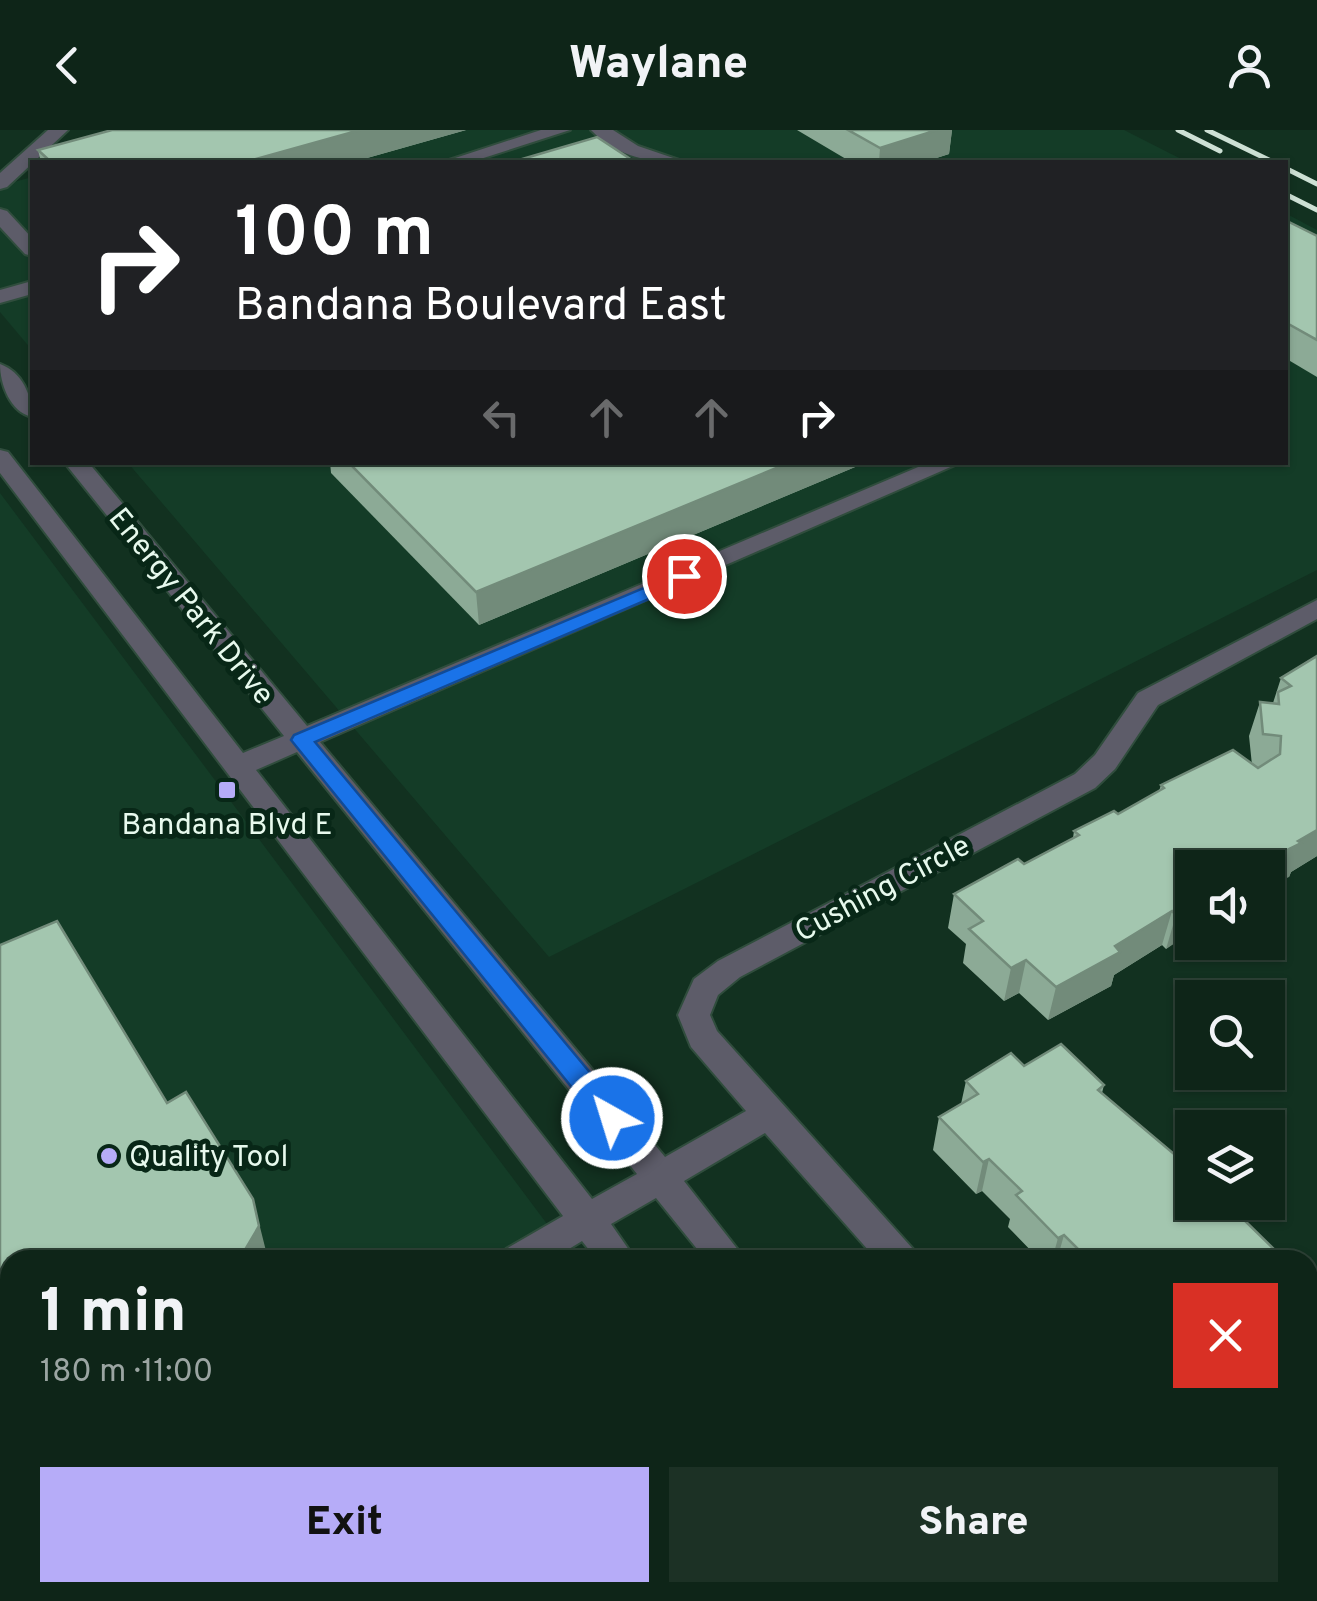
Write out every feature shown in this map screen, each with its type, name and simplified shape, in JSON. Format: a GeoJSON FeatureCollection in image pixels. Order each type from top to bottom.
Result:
{"type":"FeatureCollection","features":[{"type":"Feature","properties":{"kind":"street"},"geometry":{"type":"LineString","coordinates":[[0,183],[59,130]]}},
{"type":"Feature","properties":{"kind":"street"},"geometry":{"type":"LineString","coordinates":[[459,160],[561,130]]}},
{"type":"Feature","properties":{"kind":"street"},"geometry":{"type":"LineString","coordinates":[[600,130],[632,150],[669,160]]}},
{"type":"Feature","properties":{"kind":"street"},"geometry":{"type":"LineString","coordinates":[[0,215],[30,248]]}},
{"type":"Feature","properties":{"kind":"street"},"geometry":{"type":"LineString","coordinates":[[0,296],[30,288]]}},
{"type":"Feature","properties":{"kind":"street"},"geometry":{"type":"LineString","coordinates":[[0,371],[30,408]]}},
{"type":"Feature","properties":{"kind":"street","name":"Energy Park Drive"},"geometry":{"type":"LineString","coordinates":[[0,457],[610,1250]]}},
{"type":"Feature","properties":{"kind":"street","name":"Energy Park Drive"},"geometry":{"type":"LineString","coordinates":[[77,465],[720,1250]]}},
{"type":"Feature","properties":{"kind":"street"},"geometry":{"type":"LineString","coordinates":[[240,766],[944,465]]}},
{"type":"Feature","properties":{"kind":"street","name":"Cushing Circle"},"geometry":{"type":"LineString","coordinates":[[891,1250],[703,1038],[694,1015],[705,988],[729,969],[1085,781],[1113,757],[1137,710],[1148,698],[1317,608]]}},
{"type":"Feature","properties":{"kind":"street"},"geometry":{"type":"LineString","coordinates":[[536,1250],[769,1114]]}},
{"type":"Feature","properties":{"kind":"shaded area"},"geometry":{"type":"Polygon","coordinates":[[[207,130],[1124,130],[1183,160],[94,160],[207,130]]]}},
{"type":"Feature","properties":{"kind":"shaded area"},"geometry":{"type":"Polygon","coordinates":[[[30,178],[30,348],[0,312],[0,186],[30,178]]]}},
{"type":"Feature","properties":{"kind":"shaded area"},"geometry":{"type":"Polygon","coordinates":[[[1288,215],[1317,230],[1317,570],[549,957],[130,465],[1288,465],[1288,215]]]}},
{"type":"Feature","properties":{"kind":"shaded area"},"geometry":{"type":"Polygon","coordinates":[[[0,493],[567,1250],[0,1250],[0,493]]]}},
{"type":"Feature","properties":{"kind":"building"},"geometry":{"type":"Polygon","coordinates":[[[112,130],[360,130],[252,160],[49,160],[38,150],[112,130]]]}},
{"type":"Feature","properties":{"kind":"building"},"geometry":{"type":"Polygon","coordinates":[[[848,130],[937,130],[880,148],[848,130]]]}},
{"type":"Feature","properties":{"kind":"building"},"geometry":{"type":"Polygon","coordinates":[[[597,137],[632,160],[519,160],[597,137]]]}},
{"type":"Feature","properties":{"kind":"building"},"geometry":{"type":"Polygon","coordinates":[[[1288,222],[1317,236],[1317,340],[1288,324],[1288,222]]]}},
{"type":"Feature","properties":{"kind":"building"},"geometry":{"type":"Polygon","coordinates":[[[351,465],[784,465],[476,592],[351,465]]]}},
{"type":"Feature","properties":{"kind":"building"},"geometry":{"type":"Polygon","coordinates":[[[1317,656],[1317,830],[1298,841],[1301,843],[1285,851],[1175,850],[1175,914],[1172,911],[1115,946],[1120,952],[1056,987],[1026,960],[1011,968],[969,929],[983,921],[954,894],[1018,859],[1024,864],[1079,835],[1074,831],[1114,811],[1118,814],[1164,788],[1161,785],[1233,750],[1258,768],[1280,754],[1281,736],[1263,734],[1260,702],[1279,704],[1278,692],[1291,686],[1281,678],[1317,656]]]}},
{"type":"Feature","properties":{"kind":"building","name":"Quality Tool"},"geometry":{"type":"Polygon","coordinates":[[[57,921],[167,1103],[186,1092],[253,1199],[259,1226],[245,1250],[0,1250],[0,945],[57,921]]]}},
{"type":"Feature","properties":{"kind":"building"},"geometry":{"type":"Polygon","coordinates":[[[1061,1044],[1104,1085],[1098,1090],[1175,1155],[1175,1220],[1244,1220],[1275,1250],[1079,1250],[1064,1235],[1058,1238],[1016,1195],[1022,1191],[989,1159],[983,1162],[939,1117],[978,1094],[966,1081],[1011,1053],[1024,1066],[1061,1044]]]}},
{"type":"Feature","properties":{"kind":"railway"},"geometry":{"type":"LineString","coordinates":[[1178,130],[1220,151]]}},
{"type":"Feature","properties":{"kind":"railway"},"geometry":{"type":"LineString","coordinates":[[1207,130],[1269,160]]}},
{"type":"Feature","properties":{"kind":"railway"},"geometry":{"type":"LineString","coordinates":[[1288,170],[1317,184]]}},
{"type":"Feature","properties":{"kind":"railway"},"geometry":{"type":"LineString","coordinates":[[1288,196],[1317,210]]}},
{"type":"Feature","properties":{"kind":"place","name":"Bandana Blvd E"},"geometry":{"type":"Point","coordinates":[227,790]}},
{"type":"Feature","properties":{"kind":"place","name":"Quality Tool"},"geometry":{"type":"Point","coordinates":[109,1156]}},
{"type":"Feature","properties":{"kind":"route"},"geometry":{"type":"LineString","coordinates":[[612,1118],[302,740],[684,576]]}}]}
